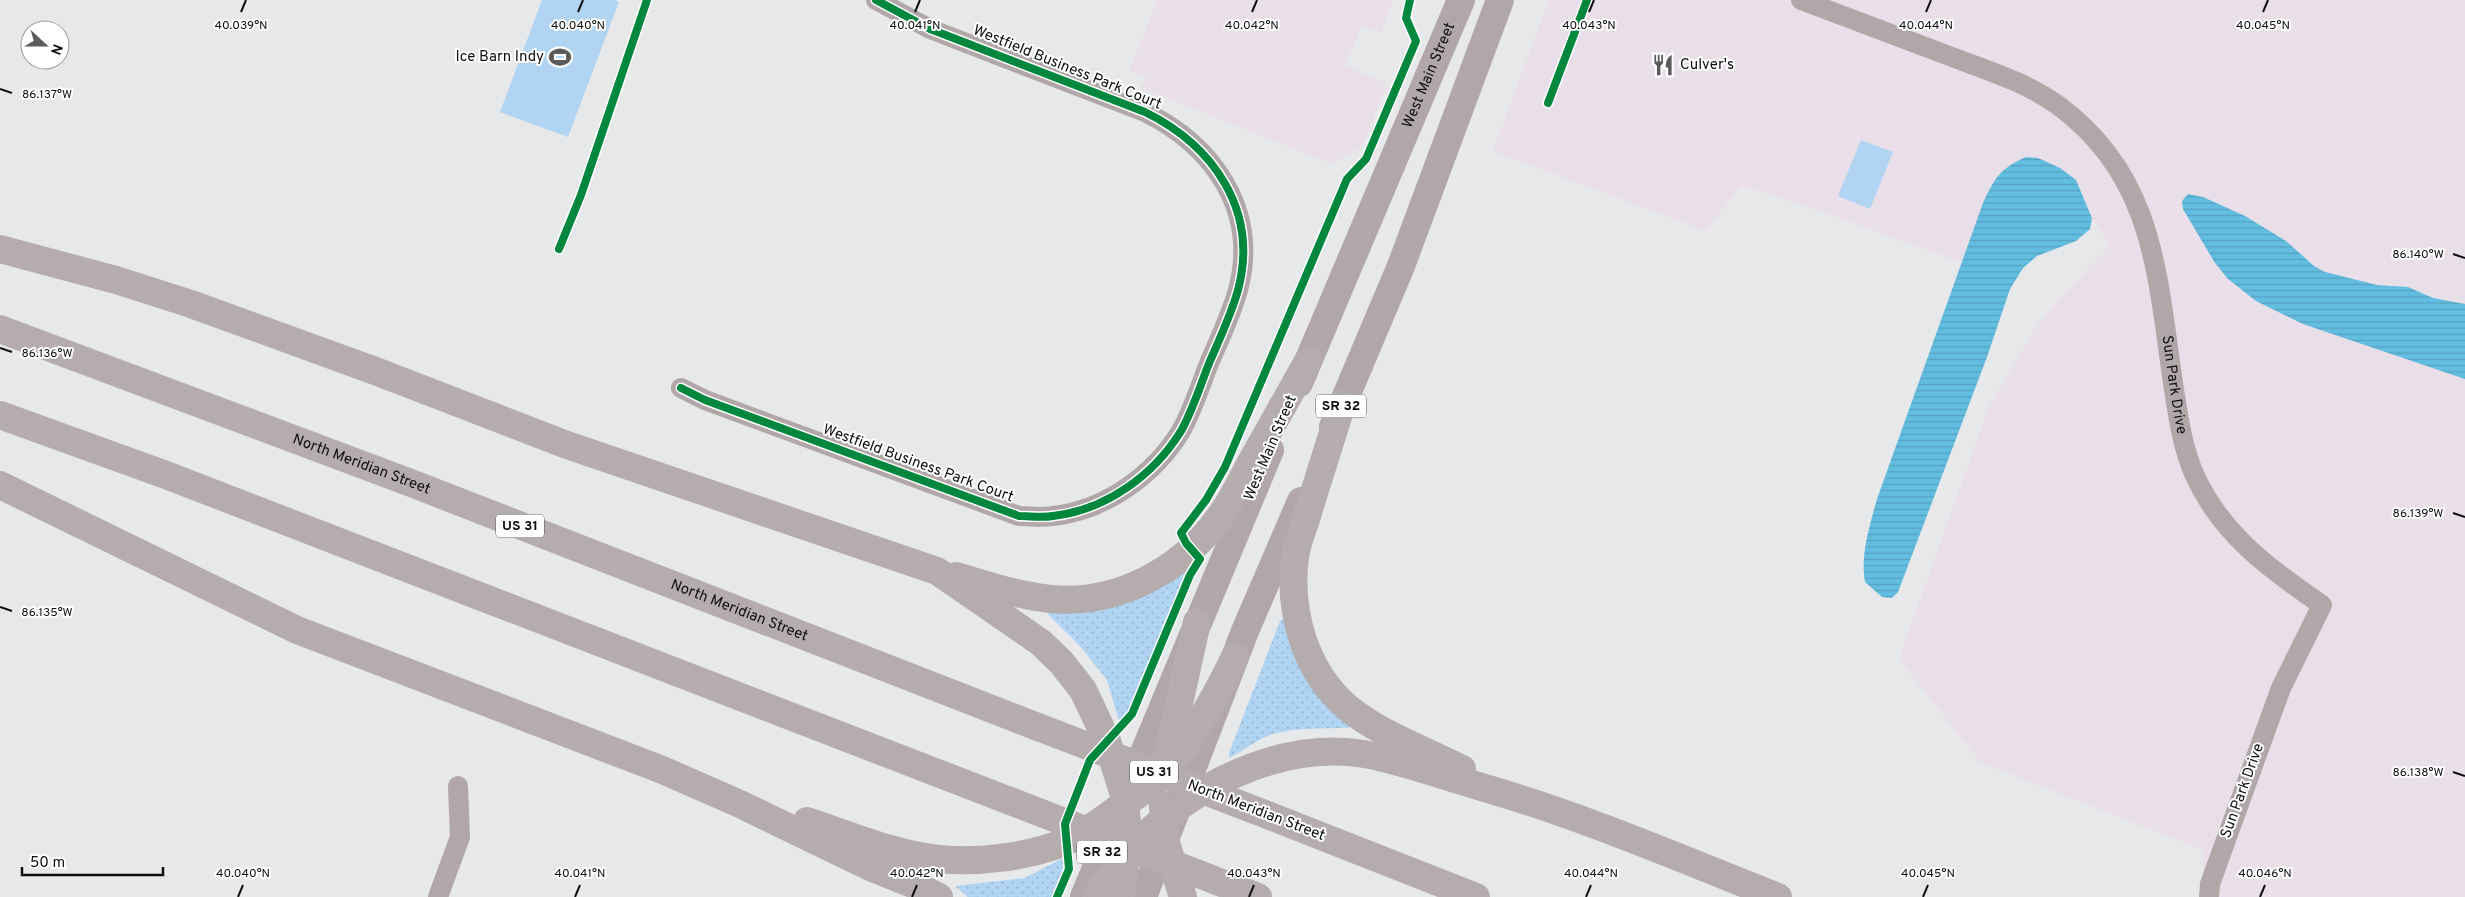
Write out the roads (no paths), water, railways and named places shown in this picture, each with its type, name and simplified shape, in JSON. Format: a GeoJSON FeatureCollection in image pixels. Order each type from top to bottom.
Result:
{"type":"FeatureCollection","features":[{"type":"Feature","properties":{"kind":"highway"},"geometry":{"type":"LineString","coordinates":[[0,249],[116,280],[191,304],[378,372],[566,445],[937,571],[1031,597],[1054,599],[1096,596],[1142,583],[1174,565],[1192,551],[1206,535],[1232,498],[1308,361]]}},
{"type":"Feature","properties":{"kind":"highway","name":"North Meridian Street"},"geometry":{"type":"LineString","coordinates":[[0,329],[411,483],[1476,897]]}},
{"type":"Feature","properties":{"kind":"highway"},"geometry":{"type":"LineString","coordinates":[[1342,404],[1295,555],[1293,587],[1295,606],[1306,652],[1336,695],[1348,708],[1365,720],[1524,799]]}},
{"type":"Feature","properties":{"kind":"highway"},"geometry":{"type":"LineString","coordinates":[[0,415],[185,482],[1249,894]]}},
{"type":"Feature","properties":{"kind":"highway"},"geometry":{"type":"LineString","coordinates":[[0,485],[297,630],[660,769],[740,804],[870,867],[916,885],[939,897]]}},
{"type":"Feature","properties":{"kind":"highway"},"geometry":{"type":"LineString","coordinates":[[937,571],[1040,642],[1073,676],[1098,719],[1119,774],[1124,802],[1128,837],[1121,897]]}},
{"type":"Feature","properties":{"kind":"highway"},"geometry":{"type":"LineString","coordinates":[[1183,897],[1168,823],[1163,773],[1196,622]]}},
{"type":"Feature","properties":{"kind":"highway"},"geometry":{"type":"LineString","coordinates":[[740,804],[802,820],[898,850],[936,859],[969,860],[1003,857],[1065,842],[1163,773],[1202,720],[1235,657]]}},
{"type":"Feature","properties":{"kind":"highway"},"geometry":{"type":"LineString","coordinates":[[1096,897],[1126,856],[1238,772],[1280,759],[1344,752],[1394,761],[1524,799],[1778,897]]}},
{"type":"Feature","properties":{"kind":"main road","name":"West Main Street"},"geometry":{"type":"LineString","coordinates":[[1084,897],[1196,622],[1461,0]]}},
{"type":"Feature","properties":{"kind":"main road","name":"SR 32"},"geometry":{"type":"LineString","coordinates":[[1143,897],[1168,823],[1235,657],[1401,266],[1500,0]]}},
{"type":"Feature","properties":{"kind":"street","name":"Westfield Business Park Court"},"geometry":{"type":"LineString","coordinates":[[681,388],[724,407],[1019,516],[1053,516],[1082,509],[1135,484],[1162,459],[1182,429],[1238,290],[1243,252],[1239,220],[1226,181],[1198,148],[1168,123],[1145,112],[930,29],[876,0]]}},
{"type":"Feature","properties":{"kind":"street","name":"Sun Park Drive"},"geometry":{"type":"LineString","coordinates":[[1802,0],[1841,7],[2018,83],[2060,107],[2103,148],[2135,196],[2145,224],[2154,258],[2182,438],[2195,476],[2214,510],[2231,533],[2259,560],[2322,605],[2281,688],[2210,884],[2209,897]]}},
{"type":"Feature","properties":{"kind":"street"},"geometry":{"type":"LineString","coordinates":[[438,897],[460,837],[458,786]]}},
{"type":"Feature","properties":{"kind":"place","name":"Ice Barn Indy"},"geometry":{"type":"Point","coordinates":[560,57]}},
{"type":"Feature","properties":{"kind":"place","name":"Culver's"},"geometry":{"type":"Point","coordinates":[1663,65]}}]}
